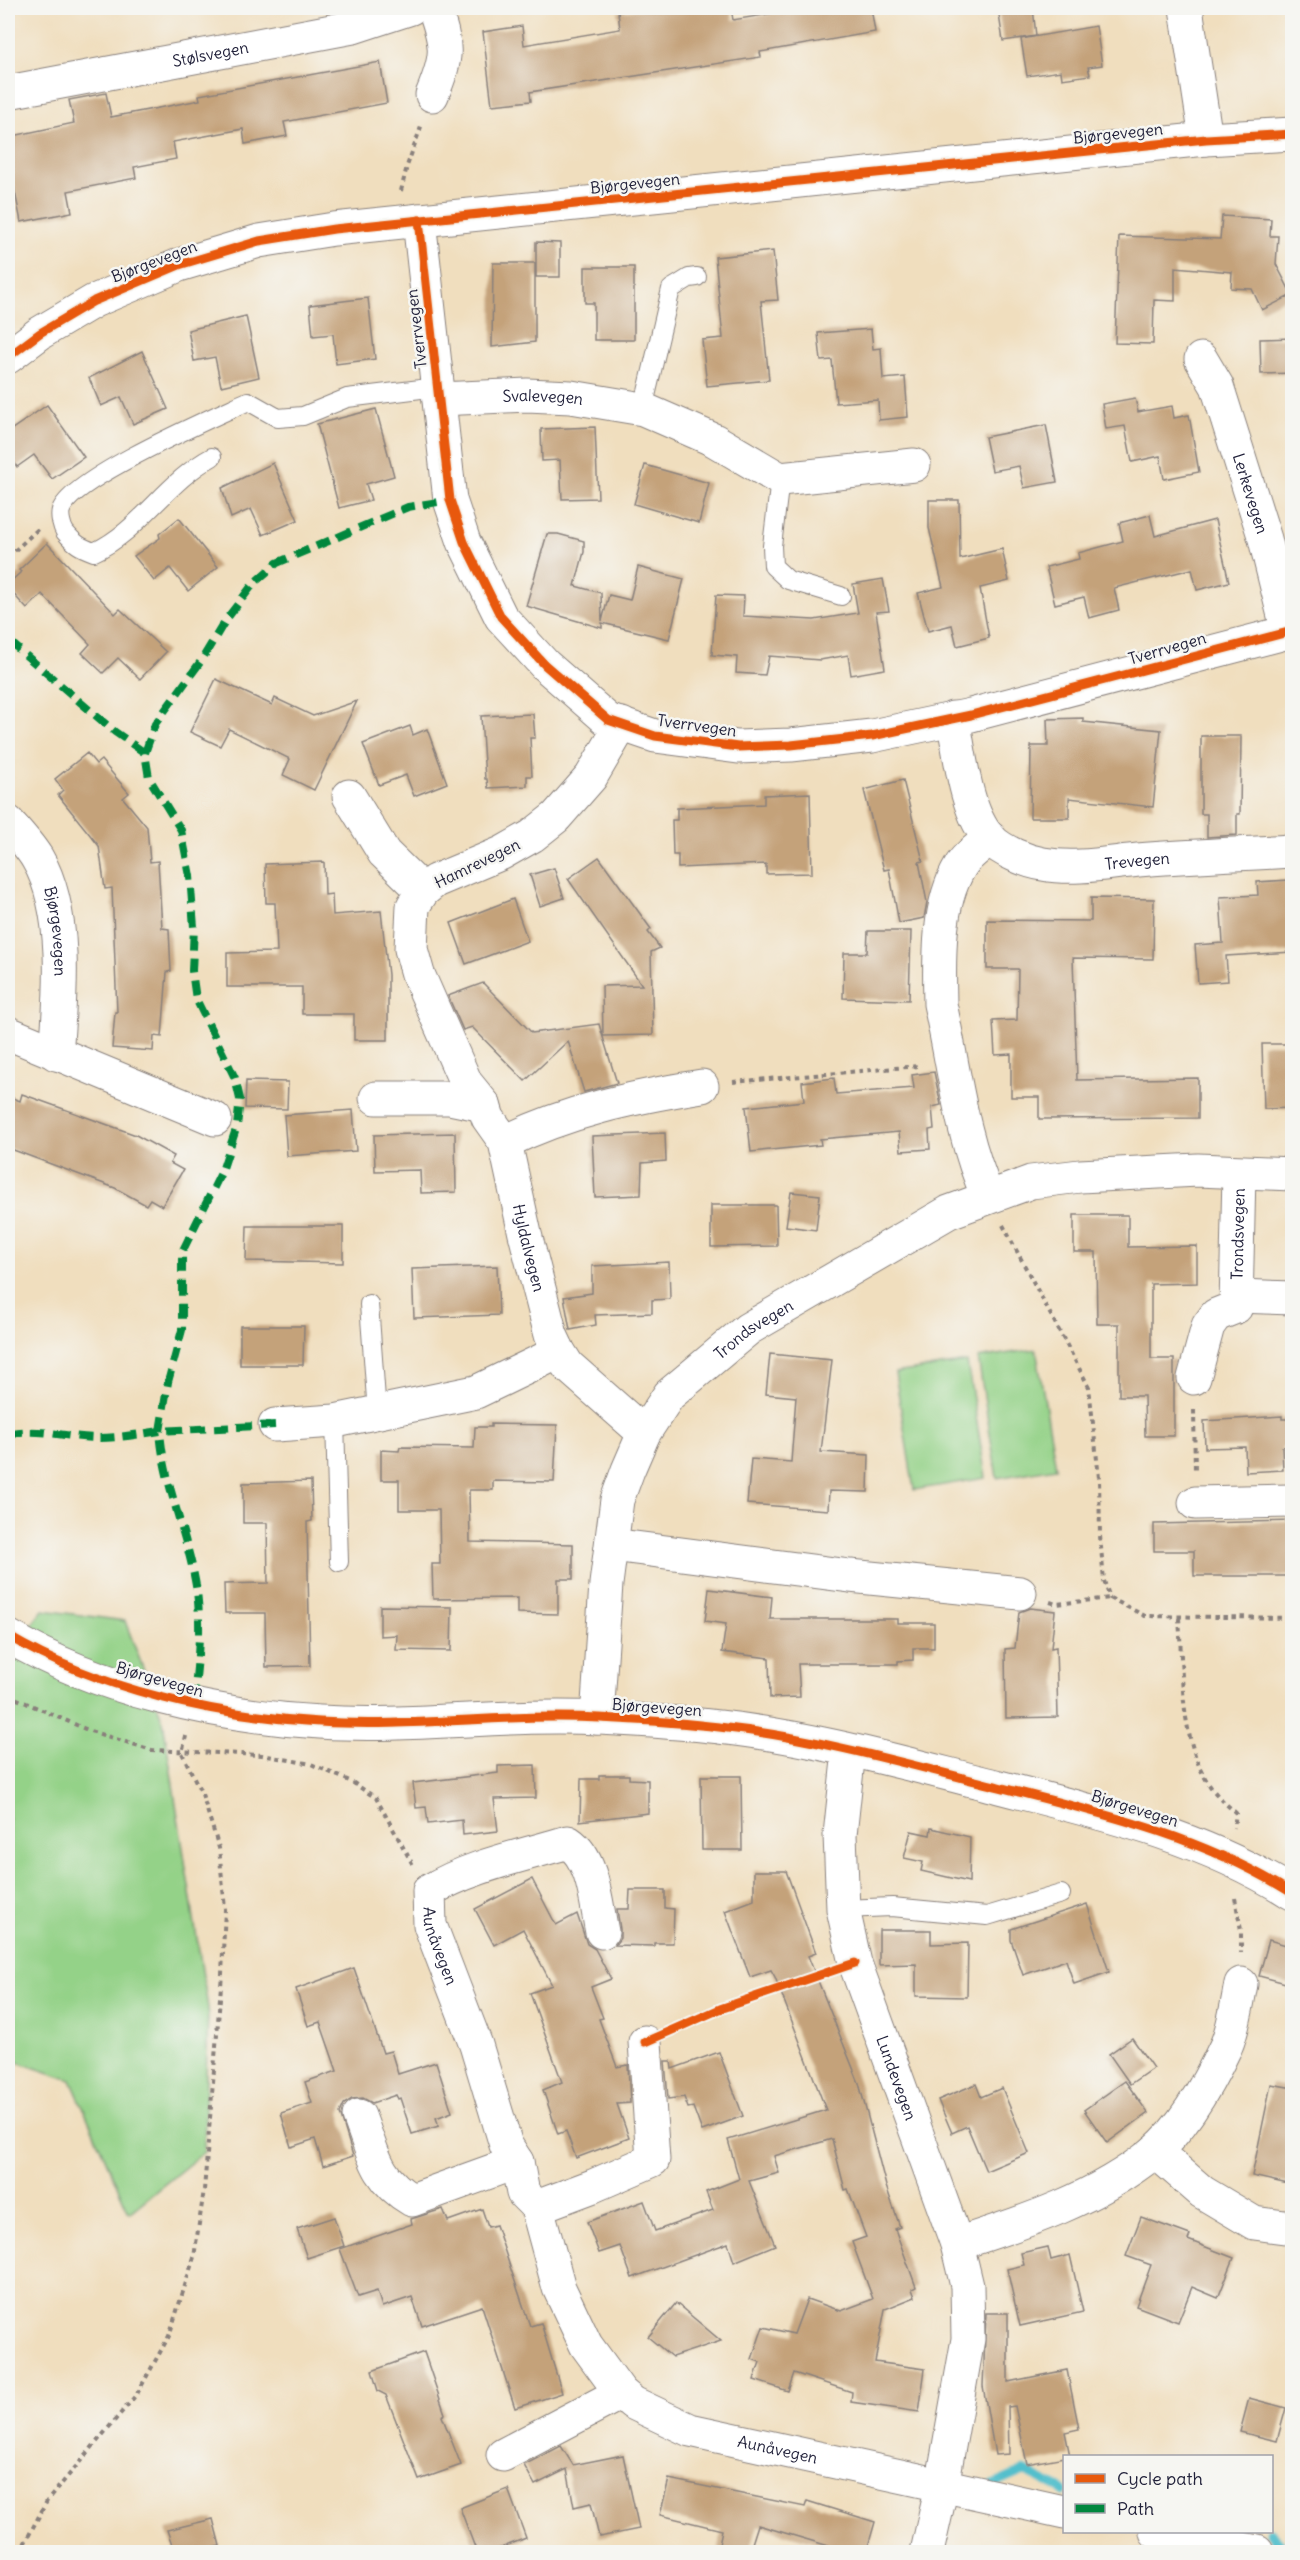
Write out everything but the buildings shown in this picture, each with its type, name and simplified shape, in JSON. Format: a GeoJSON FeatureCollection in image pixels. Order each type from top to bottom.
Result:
{"type":"FeatureCollection","features":[{"type":"Feature","properties":{"kind":"street","name":"Stølsvegen"},"geometry":{"type":"LineString","coordinates":[[8,92],[353,27],[411,8]]}},
{"type":"Feature","properties":{"kind":"street"},"geometry":{"type":"LineString","coordinates":[[432,95],[442,69],[446,45],[434,8]]}},
{"type":"Feature","properties":{"kind":"street"},"geometry":{"type":"LineString","coordinates":[[1186,8],[1206,139]]}},
{"type":"Feature","properties":{"kind":"street","name":"Bjørgevegen"},"geometry":{"type":"LineString","coordinates":[[8,357],[93,301],[179,265],[259,241],[409,221],[1206,139],[1293,134]]}},
{"type":"Feature","properties":{"kind":"street","name":"Tverrvegen"},"geometry":{"type":"LineString","coordinates":[[409,221],[438,393],[450,500],[464,542],[501,617],[545,664],[608,720],[655,736],[738,747],[790,746],[872,736],[953,718],[1290,631]]}},
{"type":"Feature","properties":{"kind":"street","name":"Lerkevegen"},"geometry":{"type":"LineString","coordinates":[[1201,359],[1216,386],[1265,539],[1290,631]]}},
{"type":"Feature","properties":{"kind":"street","name":"Svalevegen"},"geometry":{"type":"LineString","coordinates":[[438,393],[571,397],[643,409],[714,440],[780,479]]}},
{"type":"Feature","properties":{"kind":"street"},"geometry":{"type":"LineString","coordinates":[[780,479],[914,465]]}},
{"type":"Feature","properties":{"kind":"street","name":"Trevegen"},"geometry":{"type":"LineString","coordinates":[[953,718],[975,814],[990,838],[1007,851],[1026,859],[1055,865],[1095,865],[1293,851]]}},
{"type":"Feature","properties":{"kind":"street","name":"Hamrevegen"},"geometry":{"type":"LineString","coordinates":[[452,1050],[418,974],[411,949],[413,906],[423,891],[435,881],[502,854],[532,836],[556,817],[591,777],[622,724]]}},
{"type":"Feature","properties":{"kind":"street","name":"Hamrevegen"},"geometry":{"type":"LineString","coordinates":[[349,796],[384,853],[423,891]]}},
{"type":"Feature","properties":{"kind":"street","name":"Bjørgevegen"},"geometry":{"type":"LineString","coordinates":[[8,822],[37,857],[53,904],[58,943],[56,1053]]}},
{"type":"Feature","properties":{"kind":"street"},"geometry":{"type":"LineString","coordinates":[[988,1196],[976,1166],[953,1063],[940,1004],[940,980],[943,923],[952,885],[961,866],[990,838]]}},
{"type":"Feature","properties":{"kind":"street"},"geometry":{"type":"LineString","coordinates":[[8,1033],[215,1119]]}},
{"type":"Feature","properties":{"kind":"street","name":"Hyldalvegen"},"geometry":{"type":"LineString","coordinates":[[452,1050],[466,1083],[484,1106],[488,1118],[505,1142],[525,1234],[552,1335],[559,1352],[568,1366],[644,1433]]}},
{"type":"Feature","properties":{"kind":"street"},"geometry":{"type":"LineString","coordinates":[[505,1142],[541,1125],[588,1110],[659,1093],[702,1086]]}},
{"type":"Feature","properties":{"kind":"street"},"geometry":{"type":"LineString","coordinates":[[376,1098],[450,1098],[484,1106]]}},
{"type":"Feature","properties":{"kind":"street","name":"Trondsvegen"},"geometry":{"type":"LineString","coordinates":[[597,1718],[617,1500],[644,1433],[669,1395],[748,1329],[886,1246],[949,1212],[1031,1182],[1080,1176],[1198,1170],[1293,1174]]}},
{"type":"Feature","properties":{"kind":"street","name":"Trondsvegen"},"geometry":{"type":"LineString","coordinates":[[1194,1378],[1208,1326],[1216,1315],[1236,1307],[1239,1173]]}},
{"type":"Feature","properties":{"kind":"street","name":"Trondsvegen"},"geometry":{"type":"LineString","coordinates":[[1237,1296],[1293,1298]]}},
{"type":"Feature","properties":{"kind":"street"},"geometry":{"type":"LineString","coordinates":[[275,1425],[335,1421],[476,1392],[559,1352]]}},
{"type":"Feature","properties":{"kind":"street"},"geometry":{"type":"LineString","coordinates":[[1195,1503],[1293,1501]]}},
{"type":"Feature","properties":{"kind":"street"},"geometry":{"type":"LineString","coordinates":[[612,1545],[850,1576],[1020,1593]]}},
{"type":"Feature","properties":{"kind":"street","name":"Bjørgevegen"},"geometry":{"type":"LineString","coordinates":[[8,1636],[33,1651],[108,1680],[193,1707],[319,1722],[597,1718],[720,1727],[849,1751],[1107,1813],[1170,1833],[1231,1859],[1293,1893]]}},
{"type":"Feature","properties":{"kind":"street","name":"Lundevegen"},"geometry":{"type":"LineString","coordinates":[[849,1751],[840,1835],[843,1910],[855,1963],[957,2244],[967,2286],[968,2339],[942,2486],[927,2553]]}},
{"type":"Feature","properties":{"kind":"street","name":"Aunåvegen"},"geometry":{"type":"LineString","coordinates":[[602,1932],[591,1878],[577,1848],[568,1842],[489,1865],[443,1882],[429,1891],[430,1925],[476,2045],[506,2145],[517,2163],[523,2193],[537,2207],[559,2288],[586,2345],[621,2393],[633,2403],[690,2430],[1063,2512]]}},
{"type":"Feature","properties":{"kind":"street"},"geometry":{"type":"LineString","coordinates":[[957,2244],[1060,2208],[1109,2183],[1155,2151],[1192,2105],[1227,2045],[1241,1984]]}},
{"type":"Feature","properties":{"kind":"street"},"geometry":{"type":"LineString","coordinates":[[537,2207],[653,2160],[645,2042]]}},
{"type":"Feature","properties":{"kind":"street"},"geometry":{"type":"LineString","coordinates":[[359,2116],[380,2171],[393,2189],[412,2200],[481,2173],[517,2163]]}},
{"type":"Feature","properties":{"kind":"street"},"geometry":{"type":"LineString","coordinates":[[1155,2151],[1202,2192],[1254,2223],[1293,2228]]}},
{"type":"Feature","properties":{"kind":"street"},"geometry":{"type":"LineString","coordinates":[[503,2455],[621,2393]]}},
{"type":"Feature","properties":{"kind":"street"},"geometry":{"type":"LineString","coordinates":[[1161,2533],[1257,2553]]}},
{"type":"Feature","properties":{"kind":"lane"},"geometry":{"type":"LineString","coordinates":[[643,409],[671,289],[689,278],[697,277]]}},
{"type":"Feature","properties":{"kind":"lane","name":"Tverrvegen"},"geometry":{"type":"LineString","coordinates":[[61,510],[71,496],[137,453],[248,401],[278,418],[303,416],[347,398],[438,393]]}},
{"type":"Feature","properties":{"kind":"lane"},"geometry":{"type":"LineString","coordinates":[[61,510],[62,528],[76,546],[94,552],[113,543],[194,467],[212,457]]}},
{"type":"Feature","properties":{"kind":"lane"},"geometry":{"type":"LineString","coordinates":[[780,479],[772,546],[773,566],[788,580],[841,596]]}},
{"type":"Feature","properties":{"kind":"lane"},"geometry":{"type":"LineString","coordinates":[[369,1304],[377,1413]]}},
{"type":"Feature","properties":{"kind":"lane"},"geometry":{"type":"LineString","coordinates":[[335,1421],[339,1562]]}},
{"type":"Feature","properties":{"kind":"lane"},"geometry":{"type":"LineString","coordinates":[[843,1910],[892,1907],[987,1916],[1061,1894]]}},
{"type":"Feature","properties":{"kind":"path"},"geometry":{"type":"LineString","coordinates":[[409,221],[402,184],[432,95]]}},
{"type":"Feature","properties":{"kind":"path"},"geometry":{"type":"LineString","coordinates":[[8,557],[61,510]]}},
{"type":"Feature","properties":{"kind":"path"},"geometry":{"type":"LineString","coordinates":[[702,1086],[953,1063]]}},
{"type":"Feature","properties":{"kind":"path"},"geometry":{"type":"LineString","coordinates":[[988,1196],[1089,1387],[1099,1478],[1103,1570],[1110,1598]]}},
{"type":"Feature","properties":{"kind":"path"},"geometry":{"type":"LineString","coordinates":[[1194,1378],[1195,1503]]}},
{"type":"Feature","properties":{"kind":"path"},"geometry":{"type":"LineString","coordinates":[[1020,1593],[1056,1604],[1110,1598],[1145,1616],[1293,1618]]}},
{"type":"Feature","properties":{"kind":"path"},"geometry":{"type":"LineString","coordinates":[[1179,1618],[1185,1700],[1192,1750],[1210,1787],[1236,1813],[1231,1859],[1241,1930],[1241,1984]]}},
{"type":"Feature","properties":{"kind":"path"},"geometry":{"type":"LineString","coordinates":[[8,1695],[90,1731],[152,1750],[262,1755],[311,1764],[352,1782],[376,1798],[429,1891]]}},
{"type":"Feature","properties":{"kind":"path"},"geometry":{"type":"LineString","coordinates":[[20,2553],[47,2501],[136,2394],[169,2336],[194,2257],[204,2190],[222,1974],[225,1909],[219,1848],[202,1794],[182,1753],[193,1707]]}},
{"type":"Feature","properties":{"kind":"green space"},"geometry":{"type":"Polygon","coordinates":[[[1036,1349],[1056,1468],[997,1478],[978,1358],[1036,1349]]]}},
{"type":"Feature","properties":{"kind":"green space"},"geometry":{"type":"Polygon","coordinates":[[[967,1362],[986,1478],[914,1490],[895,1373],[967,1362]]]}},
{"type":"Feature","properties":{"kind":"green space"},"geometry":{"type":"Polygon","coordinates":[[[43,1610],[125,1621],[163,1721],[208,2008],[204,2152],[129,2213],[71,2080],[8,2059],[8,1654],[43,1610]]]}},
{"type":"Feature","properties":{"kind":"waterway"},"geometry":{"type":"LineString","coordinates":[[990,2486],[1024,2471],[1063,2490]]}},
{"type":"Feature","properties":{"kind":"waterway"},"geometry":{"type":"LineString","coordinates":[[1270,2533],[1288,2552]]}},
{"type":"Feature","properties":{"kind":"marked path"},"geometry":{"type":"LineString","coordinates":[[275,1425],[160,1431],[168,1382],[182,1330],[182,1252],[222,1171],[237,1126],[240,1099],[235,1078],[196,999],[192,971],[194,927],[190,876],[181,830],[149,778],[145,753],[155,724],[201,661],[225,621],[254,583],[277,563],[408,507],[450,500]]}},
{"type":"Feature","properties":{"kind":"marked path"},"geometry":{"type":"LineString","coordinates":[[8,640],[115,732],[145,753]]}},
{"type":"Feature","properties":{"kind":"marked path"},"geometry":{"type":"LineString","coordinates":[[8,1434],[41,1432],[99,1438],[160,1431],[166,1472],[197,1592],[199,1635],[193,1707]]}},
{"type":"Feature","properties":{"kind":"cycle path"},"geometry":{"type":"LineString","coordinates":[[8,357],[40,333],[94,301],[179,265],[259,241],[334,229],[1206,139],[1292,134]]}},
{"type":"Feature","properties":{"kind":"cycle path"},"geometry":{"type":"LineString","coordinates":[[419,220],[450,500],[464,542],[501,617],[545,665],[608,720],[655,736],[738,747],[791,745],[872,736],[971,715],[1292,631]]}},
{"type":"Feature","properties":{"kind":"cycle path"},"geometry":{"type":"LineString","coordinates":[[8,1636],[43,1655],[118,1685],[199,1706],[280,1719],[355,1723],[530,1717],[615,1719],[719,1727],[825,1744],[1150,1828],[1223,1856],[1292,1893]]}},
{"type":"Feature","properties":{"kind":"cycle path"},"geometry":{"type":"LineString","coordinates":[[645,2042],[720,2009],[855,1963]]}}]}
